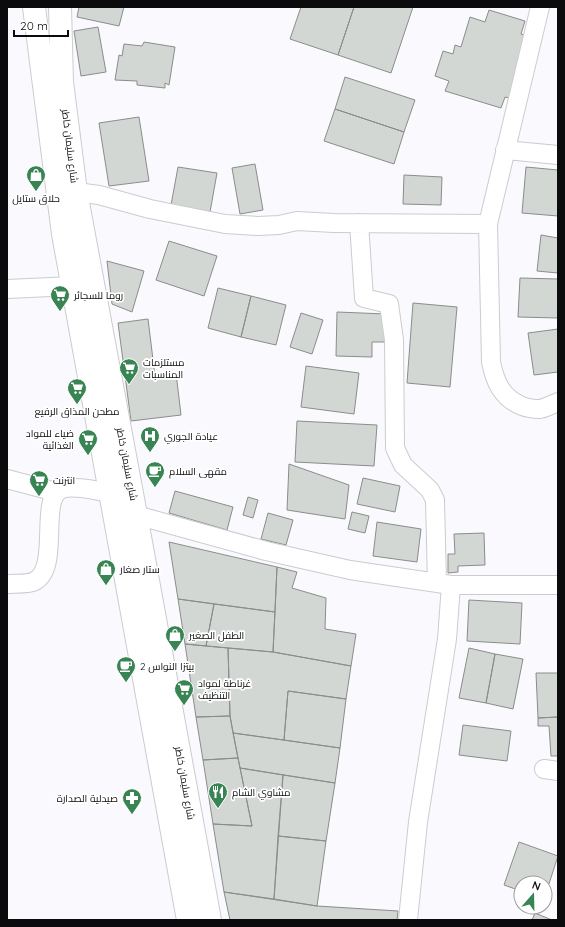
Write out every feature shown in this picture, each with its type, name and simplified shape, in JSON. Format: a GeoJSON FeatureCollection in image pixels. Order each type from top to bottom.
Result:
{"type":"FeatureCollection","features":[{"type":"Feature","properties":{"kind":"main road","name":"شارع سليمان خاطر"},"geometry":{"type":"LineString","coordinates":[[34,7],[63,234],[82,285],[136,515],[210,920]]}},
{"type":"Feature","properties":{"kind":"main road","name":"شارع سليمان خاطر"},"geometry":{"type":"LineString","coordinates":[[60,7],[62,82],[76,192],[82,285],[112,493],[188,920]]}},
{"type":"Feature","properties":{"kind":"street"},"geometry":{"type":"LineString","coordinates":[[540,7],[488,224],[491,362],[493,375],[498,386],[504,395],[515,403],[527,408],[541,409],[558,402]]}},
{"type":"Feature","properties":{"kind":"street"},"geometry":{"type":"LineString","coordinates":[[505,150],[558,155]]}},
{"type":"Feature","properties":{"kind":"street"},"geometry":{"type":"LineString","coordinates":[[76,192],[99,195],[150,209],[225,224],[258,226],[279,225],[297,221],[488,224]]}},
{"type":"Feature","properties":{"kind":"street"},"geometry":{"type":"LineString","coordinates":[[359,223],[364,298],[389,304],[394,340],[395,448],[403,465],[430,490],[435,500],[444,584],[447,639],[418,822],[408,920]]}},
{"type":"Feature","properties":{"kind":"street"},"geometry":{"type":"LineString","coordinates":[[7,289],[82,285]]}},
{"type":"Feature","properties":{"kind":"street"},"geometry":{"type":"LineString","coordinates":[[7,479],[56,492]]}},
{"type":"Feature","properties":{"kind":"street"},"geometry":{"type":"LineString","coordinates":[[7,584],[34,582],[42,575],[48,551],[50,504],[56,492],[64,488],[71,488],[112,493]]}},
{"type":"Feature","properties":{"kind":"street"},"geometry":{"type":"LineString","coordinates":[[136,515],[266,551],[350,570],[444,584],[558,585]]}},
{"type":"Feature","properties":{"kind":"building"},"geometry":{"type":"Polygon","coordinates":[[[79,7],[124,7],[119,26],[77,17],[79,7]]]}},
{"type":"Feature","properties":{"kind":"building"},"geometry":{"type":"Polygon","coordinates":[[[301,7],[354,7],[338,55],[290,39],[301,7]]]}},
{"type":"Feature","properties":{"kind":"building"},"geometry":{"type":"Polygon","coordinates":[[[354,7],[413,7],[391,73],[338,55],[354,7]]]}},
{"type":"Feature","properties":{"kind":"building"},"geometry":{"type":"Polygon","coordinates":[[[489,10],[525,21],[521,34],[531,37],[512,99],[505,97],[501,108],[445,91],[449,81],[435,76],[443,51],[453,54],[455,45],[461,47],[470,17],[485,22],[489,10]]]}},
{"type":"Feature","properties":{"kind":"building"},"geometry":{"type":"Polygon","coordinates":[[[98,27],[106,72],[81,76],[74,31],[98,27]]]}},
{"type":"Feature","properties":{"kind":"building"},"geometry":{"type":"Polygon","coordinates":[[[144,42],[175,47],[169,85],[165,83],[165,88],[137,85],[137,81],[115,80],[119,55],[122,56],[124,44],[142,46],[144,42]]]}},
{"type":"Feature","properties":{"kind":"building"},"geometry":{"type":"Polygon","coordinates":[[[345,77],[415,100],[404,132],[335,109],[345,77]]]}},
{"type":"Feature","properties":{"kind":"building"},"geometry":{"type":"Polygon","coordinates":[[[335,109],[404,132],[394,164],[324,141],[335,109]]]}},
{"type":"Feature","properties":{"kind":"building"},"geometry":{"type":"Polygon","coordinates":[[[139,117],[149,181],[109,186],[99,123],[139,117]]]}},
{"type":"Feature","properties":{"kind":"building"},"geometry":{"type":"Polygon","coordinates":[[[255,164],[263,210],[240,214],[232,168],[255,164]]]}},
{"type":"Feature","properties":{"kind":"building"},"geometry":{"type":"Polygon","coordinates":[[[178,167],[217,173],[210,212],[171,205],[178,167]]]}},
{"type":"Feature","properties":{"kind":"building"},"geometry":{"type":"Polygon","coordinates":[[[526,167],[558,170],[558,216],[522,213],[526,167]]]}},
{"type":"Feature","properties":{"kind":"building"},"geometry":{"type":"Polygon","coordinates":[[[404,175],[442,177],[441,205],[403,204],[404,175]]]}},
{"type":"Feature","properties":{"kind":"building"},"geometry":{"type":"Polygon","coordinates":[[[541,235],[558,238],[558,273],[537,271],[541,235]]]}},
{"type":"Feature","properties":{"kind":"building"},"geometry":{"type":"Polygon","coordinates":[[[169,241],[217,256],[204,296],[156,280],[169,241]]]}},
{"type":"Feature","properties":{"kind":"building"},"geometry":{"type":"Polygon","coordinates":[[[107,261],[144,271],[132,312],[112,304],[107,261]]]}},
{"type":"Feature","properties":{"kind":"building"},"geometry":{"type":"Polygon","coordinates":[[[520,278],[558,279],[558,318],[518,317],[520,278]]]}},
{"type":"Feature","properties":{"kind":"building"},"geometry":{"type":"Polygon","coordinates":[[[218,288],[251,296],[241,337],[208,328],[218,288]]]}},
{"type":"Feature","properties":{"kind":"building"},"geometry":{"type":"Polygon","coordinates":[[[251,296],[286,305],[276,345],[241,337],[251,296]]]}},
{"type":"Feature","properties":{"kind":"building"},"geometry":{"type":"Polygon","coordinates":[[[413,303],[457,307],[450,387],[407,383],[413,303]]]}},
{"type":"Feature","properties":{"kind":"building"},"geometry":{"type":"Polygon","coordinates":[[[337,312],[386,314],[385,342],[372,342],[372,357],[336,356],[337,312]]]}},
{"type":"Feature","properties":{"kind":"building"},"geometry":{"type":"Polygon","coordinates":[[[301,313],[323,320],[312,354],[290,347],[301,313]]]}},
{"type":"Feature","properties":{"kind":"building"},"geometry":{"type":"Polygon","coordinates":[[[148,319],[155,376],[176,373],[181,415],[131,421],[118,323],[148,319]]]}},
{"type":"Feature","properties":{"kind":"building"},"geometry":{"type":"Polygon","coordinates":[[[558,329],[558,372],[534,375],[528,333],[558,329]]]}},
{"type":"Feature","properties":{"kind":"building"},"geometry":{"type":"Polygon","coordinates":[[[306,366],[359,373],[354,414],[301,407],[306,366]]]}},
{"type":"Feature","properties":{"kind":"building"},"geometry":{"type":"Polygon","coordinates":[[[297,421],[377,425],[374,466],[295,462],[297,421]]]}},
{"type":"Feature","properties":{"kind":"building"},"geometry":{"type":"Polygon","coordinates":[[[289,464],[349,485],[345,519],[287,510],[289,464]]]}},
{"type":"Feature","properties":{"kind":"building"},"geometry":{"type":"Polygon","coordinates":[[[363,478],[400,486],[395,512],[357,504],[363,478]]]}},
{"type":"Feature","properties":{"kind":"building"},"geometry":{"type":"Polygon","coordinates":[[[175,491],[233,507],[227,530],[169,513],[175,491]]]}},
{"type":"Feature","properties":{"kind":"building"},"geometry":{"type":"Polygon","coordinates":[[[248,497],[258,500],[253,518],[243,515],[248,497]]]}},
{"type":"Feature","properties":{"kind":"building"},"geometry":{"type":"Polygon","coordinates":[[[352,512],[369,516],[365,533],[348,529],[352,512]]]}},
{"type":"Feature","properties":{"kind":"building"},"geometry":{"type":"Polygon","coordinates":[[[268,513],[293,520],[286,545],[261,539],[268,513]]]}},
{"type":"Feature","properties":{"kind":"building"},"geometry":{"type":"Polygon","coordinates":[[[377,522],[421,529],[417,562],[373,556],[377,522]]]}},
{"type":"Feature","properties":{"kind":"building"},"geometry":{"type":"Polygon","coordinates":[[[484,533],[485,565],[458,566],[458,572],[448,573],[448,554],[455,554],[454,534],[484,533]]]}},
{"type":"Feature","properties":{"kind":"building"},"geometry":{"type":"Polygon","coordinates":[[[169,542],[277,567],[275,612],[178,599],[169,542]]]}},
{"type":"Feature","properties":{"kind":"building"},"geometry":{"type":"Polygon","coordinates":[[[277,567],[297,572],[292,588],[326,598],[325,629],[356,634],[351,666],[273,652],[277,567]]]}},
{"type":"Feature","properties":{"kind":"building"},"geometry":{"type":"Polygon","coordinates":[[[178,599],[214,604],[206,646],[185,644],[178,599]]]}},
{"type":"Feature","properties":{"kind":"building"},"geometry":{"type":"Polygon","coordinates":[[[469,600],[522,603],[520,644],[467,641],[469,600]]]}},
{"type":"Feature","properties":{"kind":"building"},"geometry":{"type":"Polygon","coordinates":[[[214,604],[275,612],[273,652],[206,646],[214,604]]]}},
{"type":"Feature","properties":{"kind":"building"},"geometry":{"type":"Polygon","coordinates":[[[185,644],[228,648],[230,716],[196,717],[185,644]]]}},
{"type":"Feature","properties":{"kind":"building"},"geometry":{"type":"Polygon","coordinates":[[[228,648],[273,652],[351,666],[346,699],[288,691],[284,740],[233,733],[230,716],[228,648]]]}},
{"type":"Feature","properties":{"kind":"building"},"geometry":{"type":"Polygon","coordinates":[[[469,648],[495,654],[486,703],[459,698],[469,648]]]}},
{"type":"Feature","properties":{"kind":"building"},"geometry":{"type":"Polygon","coordinates":[[[495,654],[523,659],[513,709],[486,703],[495,654]]]}},
{"type":"Feature","properties":{"kind":"building"},"geometry":{"type":"Polygon","coordinates":[[[536,673],[558,673],[558,717],[538,718],[536,673]]]}},
{"type":"Feature","properties":{"kind":"building"},"geometry":{"type":"Polygon","coordinates":[[[288,691],[346,699],[340,748],[284,740],[288,691]]]}},
{"type":"Feature","properties":{"kind":"building"},"geometry":{"type":"Polygon","coordinates":[[[230,716],[238,758],[203,760],[196,717],[230,716]]]}},
{"type":"Feature","properties":{"kind":"building"},"geometry":{"type":"Polygon","coordinates":[[[558,717],[558,756],[551,756],[549,726],[538,726],[538,718],[558,717]]]}},
{"type":"Feature","properties":{"kind":"building"},"geometry":{"type":"Polygon","coordinates":[[[463,725],[511,731],[507,761],[459,755],[463,725]]]}},
{"type":"Feature","properties":{"kind":"building"},"geometry":{"type":"Polygon","coordinates":[[[233,733],[340,748],[335,783],[240,768],[233,733]]]}},
{"type":"Feature","properties":{"kind":"building"},"geometry":{"type":"Polygon","coordinates":[[[238,758],[252,826],[213,824],[203,760],[238,758]]]}},
{"type":"Feature","properties":{"kind":"building"},"geometry":{"type":"Polygon","coordinates":[[[240,768],[283,775],[274,899],[224,892],[213,824],[252,826],[240,768]]]}},
{"type":"Feature","properties":{"kind":"building"},"geometry":{"type":"Polygon","coordinates":[[[283,775],[335,783],[326,841],[278,836],[283,775]]]}},
{"type":"Feature","properties":{"kind":"building"},"geometry":{"type":"Polygon","coordinates":[[[278,836],[326,841],[317,906],[274,899],[278,836]]]}},
{"type":"Feature","properties":{"kind":"building"},"geometry":{"type":"Polygon","coordinates":[[[519,842],[558,856],[552,875],[513,875],[513,888],[504,885],[519,842]]]}},
{"type":"Feature","properties":{"kind":"building"},"geometry":{"type":"Polygon","coordinates":[[[224,892],[317,906],[398,911],[397,920],[230,920],[224,892]]]}},
{"type":"Feature","properties":{"kind":"building"},"geometry":{"type":"Polygon","coordinates":[[[534,915],[540,915],[552,920],[532,920],[534,915]]]}},
{"type":"Feature","properties":{"kind":"place","name":"حلاق ستايل"},"geometry":{"type":"Point","coordinates":[36,192]}},
{"type":"Feature","properties":{"kind":"place","name":"روما للسجائر"},"geometry":{"type":"Point","coordinates":[60,312]}},
{"type":"Feature","properties":{"kind":"place","name":"مستلزمات المناسبات"},"geometry":{"type":"Point","coordinates":[129,385]}},
{"type":"Feature","properties":{"kind":"place","name":"مطحن المذاق الرفيع"},"geometry":{"type":"Point","coordinates":[77,405]}},
{"type":"Feature","properties":{"kind":"place","name":"عيادة الجوري"},"geometry":{"type":"Point","coordinates":[150,453]}},
{"type":"Feature","properties":{"kind":"place","name":"ضياء للمواد الغذائية"},"geometry":{"type":"Point","coordinates":[88,456]}},
{"type":"Feature","properties":{"kind":"place","name":"مقهى السلام"},"geometry":{"type":"Point","coordinates":[155,488]}},
{"type":"Feature","properties":{"kind":"place","name":"انترنت"},"geometry":{"type":"Point","coordinates":[39,497]}},
{"type":"Feature","properties":{"kind":"place","name":"ستار صغار"},"geometry":{"type":"Point","coordinates":[106,586]}},
{"type":"Feature","properties":{"kind":"place","name":"الطفل الصغير"},"geometry":{"type":"Point","coordinates":[175,652]}},
{"type":"Feature","properties":{"kind":"place","name":"بيتزا النواس 2"},"geometry":{"type":"Point","coordinates":[126,683]}},
{"type":"Feature","properties":{"kind":"place","name":"غرناطة لمواد التنظيف"},"geometry":{"type":"Point","coordinates":[184,706]}},
{"type":"Feature","properties":{"kind":"place","name":"مشاوي الشام"},"geometry":{"type":"Point","coordinates":[218,809]}},
{"type":"Feature","properties":{"kind":"place","name":"صيدلية الصدارة"},"geometry":{"type":"Point","coordinates":[132,815]}}]}
